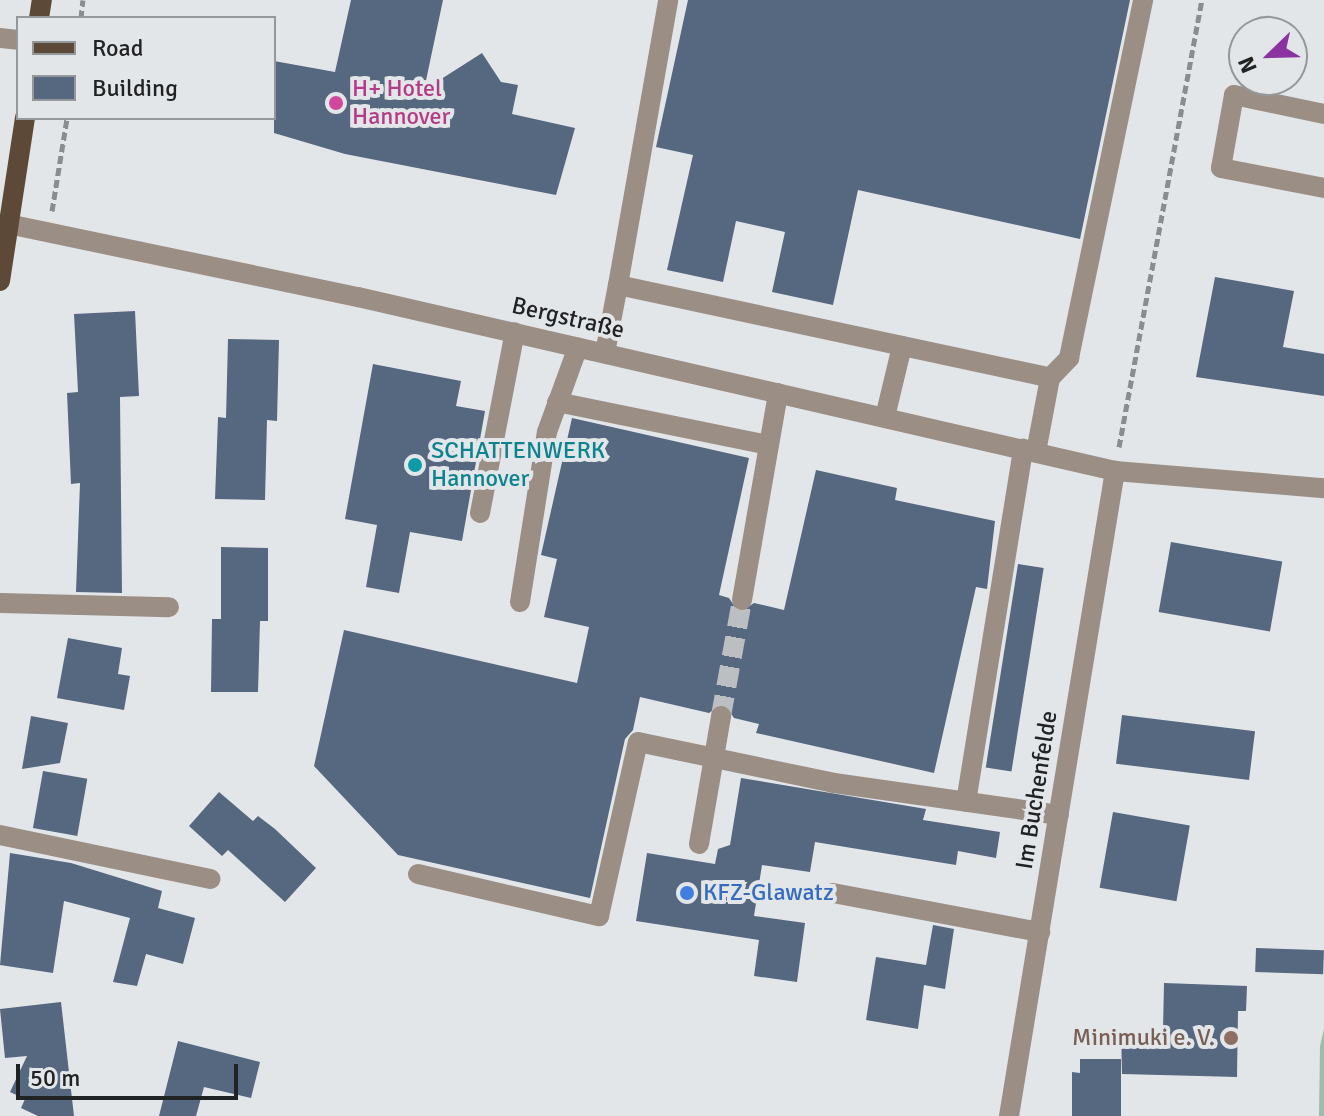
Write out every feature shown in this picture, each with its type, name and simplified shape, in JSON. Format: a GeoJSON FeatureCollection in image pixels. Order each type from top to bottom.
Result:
{"type":"FeatureCollection","features":[{"type":"Feature","properties":{"kind":"main road"},"geometry":{"type":"LineString","coordinates":[[0,281],[25,120]]}},
{"type":"Feature","properties":{"kind":"street"},"geometry":{"type":"LineString","coordinates":[[605,353],[668,0]]}},
{"type":"Feature","properties":{"kind":"street"},"geometry":{"type":"LineString","coordinates":[[966,802],[1030,451],[1050,378],[1069,358],[1143,0]]}},
{"type":"Feature","properties":{"kind":"street"},"geometry":{"type":"LineString","coordinates":[[1324,114],[1234,95],[1221,168],[1324,188]]}},
{"type":"Feature","properties":{"kind":"street","name":"Bergstraße"},"geometry":{"type":"LineString","coordinates":[[8,224],[515,332],[1115,471],[1324,488]]}},
{"type":"Feature","properties":{"kind":"street"},"geometry":{"type":"LineString","coordinates":[[618,285],[1050,378]]}},
{"type":"Feature","properties":{"kind":"street"},"geometry":{"type":"LineString","coordinates":[[480,513],[515,332]]}},
{"type":"Feature","properties":{"kind":"street"},"geometry":{"type":"LineString","coordinates":[[885,417],[902,346]]}},
{"type":"Feature","properties":{"kind":"street"},"geometry":{"type":"LineString","coordinates":[[520,602],[547,432],[578,347]]}},
{"type":"Feature","properties":{"kind":"street"},"geometry":{"type":"LineString","coordinates":[[742,600],[778,393]]}},
{"type":"Feature","properties":{"kind":"street"},"geometry":{"type":"LineString","coordinates":[[557,402],[769,445]]}},
{"type":"Feature","properties":{"kind":"street","name":"Im Buchenfelde"},"geometry":{"type":"LineString","coordinates":[[1009,1116],[1115,471]]}},
{"type":"Feature","properties":{"kind":"street"},"geometry":{"type":"LineString","coordinates":[[0,603],[169,607]]}},
{"type":"Feature","properties":{"kind":"street"},"geometry":{"type":"LineString","coordinates":[[699,844],[721,716]]}},
{"type":"Feature","properties":{"kind":"street"},"geometry":{"type":"LineString","coordinates":[[418,874],[599,916],[638,742],[834,783],[1059,815]]}},
{"type":"Feature","properties":{"kind":"street"},"geometry":{"type":"LineString","coordinates":[[0,835],[210,879]]}},
{"type":"Feature","properties":{"kind":"street"},"geometry":{"type":"LineString","coordinates":[[833,893],[1040,932]]}},
{"type":"Feature","properties":{"kind":"path"},"geometry":{"type":"LineString","coordinates":[[1115,471],[1202,0]]}},
{"type":"Feature","properties":{"kind":"path"},"geometry":{"type":"LineString","coordinates":[[44,231],[56,201],[67,120]]}},
{"type":"Feature","properties":{"kind":"green space"},"geometry":{"type":"Polygon","coordinates":[[[1324,1029],[1324,1116],[1319,1116],[1320,1046],[1324,1029]]]}},
{"type":"Feature","properties":{"kind":"building"},"geometry":{"type":"Polygon","coordinates":[[[351,0],[443,0],[424,90],[482,53],[501,82],[518,85],[512,114],[575,128],[556,195],[345,154],[274,133],[276,61],[335,72],[351,0]]]}},
{"type":"Feature","properties":{"kind":"building"},"geometry":{"type":"Polygon","coordinates":[[[688,0],[1130,0],[1080,239],[858,190],[833,305],[772,292],[785,232],[736,221],[723,282],[667,270],[693,155],[656,147],[688,0]]]}},
{"type":"Feature","properties":{"kind":"building"},"geometry":{"type":"Polygon","coordinates":[[[1215,277],[1294,291],[1283,347],[1324,354],[1324,396],[1196,377],[1215,277]]]}},
{"type":"Feature","properties":{"kind":"building"},"geometry":{"type":"Polygon","coordinates":[[[135,311],[139,396],[120,397],[122,593],[76,592],[80,483],[71,484],[67,393],[78,392],[74,314],[135,311]]]}},
{"type":"Feature","properties":{"kind":"building"},"geometry":{"type":"Polygon","coordinates":[[[228,339],[279,340],[277,421],[267,420],[265,500],[215,499],[218,417],[226,418],[228,339]]]}},
{"type":"Feature","properties":{"kind":"building","name":"SCHATTENWERK Hannover"},"geometry":{"type":"Polygon","coordinates":[[[373,364],[461,381],[456,406],[485,411],[462,541],[410,532],[399,593],[366,587],[377,525],[345,519],[373,364]]]}},
{"type":"Feature","properties":{"kind":"building"},"geometry":{"type":"Polygon","coordinates":[[[572,418],[749,458],[719,595],[729,598],[739,613],[754,603],[784,610],[816,470],[897,488],[895,500],[995,521],[987,589],[976,587],[934,773],[756,733],[759,724],[734,718],[724,703],[709,713],[640,697],[633,730],[625,739],[590,898],[398,855],[314,766],[344,630],[577,683],[589,627],[544,617],[557,559],[541,555],[572,418]]]}},
{"type":"Feature","properties":{"kind":"building"},"geometry":{"type":"Polygon","coordinates":[[[1171,542],[1282,562],[1270,632],[1159,612],[1171,542]]]}},
{"type":"Feature","properties":{"kind":"building"},"geometry":{"type":"Polygon","coordinates":[[[221,547],[268,548],[268,621],[260,621],[258,692],[211,692],[212,619],[221,619],[221,547]]]}},
{"type":"Feature","properties":{"kind":"building"},"geometry":{"type":"Polygon","coordinates":[[[1018,564],[1044,568],[1011,772],[986,767],[1018,564]]]}},
{"type":"Feature","properties":{"kind":"building"},"geometry":{"type":"Polygon","coordinates":[[[68,638],[122,648],[118,674],[130,676],[124,710],[57,698],[68,638]]]}},
{"type":"Feature","properties":{"kind":"building"},"geometry":{"type":"Polygon","coordinates":[[[1122,715],[1255,731],[1249,780],[1116,764],[1122,715]]]}},
{"type":"Feature","properties":{"kind":"building"},"geometry":{"type":"Polygon","coordinates":[[[31,716],[68,723],[60,763],[22,769],[31,716]]]}},
{"type":"Feature","properties":{"kind":"building"},"geometry":{"type":"Polygon","coordinates":[[[43,771],[87,779],[77,836],[33,828],[43,771]]]}},
{"type":"Feature","properties":{"kind":"building"},"geometry":{"type":"Polygon","coordinates":[[[741,778],[926,809],[923,820],[1000,832],[996,858],[958,851],[956,865],[815,842],[810,872],[762,865],[754,916],[805,923],[797,982],[754,976],[759,940],[636,921],[647,853],[715,864],[718,849],[730,845],[741,778]]]}},
{"type":"Feature","properties":{"kind":"building"},"geometry":{"type":"Polygon","coordinates":[[[219,792],[253,821],[258,816],[275,829],[316,868],[285,902],[228,850],[222,856],[189,826],[219,792]]]}},
{"type":"Feature","properties":{"kind":"building"},"geometry":{"type":"Polygon","coordinates":[[[1113,812],[1190,826],[1176,901],[1100,888],[1113,812]]]}},
{"type":"Feature","properties":{"kind":"building"},"geometry":{"type":"Polygon","coordinates":[[[10,853],[71,863],[162,891],[158,908],[195,918],[183,964],[146,954],[137,986],[113,982],[130,918],[64,901],[53,973],[0,965],[10,853]]]}},
{"type":"Feature","properties":{"kind":"building"},"geometry":{"type":"Polygon","coordinates":[[[933,925],[954,929],[945,989],[924,985],[918,1029],[866,1020],[876,957],[926,965],[933,925]]]}},
{"type":"Feature","properties":{"kind":"building"},"geometry":{"type":"Polygon","coordinates":[[[1256,948],[1324,950],[1323,974],[1255,972],[1256,948]]]}},
{"type":"Feature","properties":{"kind":"building"},"geometry":{"type":"Polygon","coordinates":[[[1164,983],[1247,986],[1246,1011],[1238,1011],[1237,1077],[1122,1074],[1121,1030],[1163,1030],[1164,983]]]}},
{"type":"Feature","properties":{"kind":"building"},"geometry":{"type":"Polygon","coordinates":[[[61,1002],[74,1116],[38,1116],[21,1108],[25,1099],[10,1092],[27,1056],[5,1058],[0,1009],[61,1002]]]}},
{"type":"Feature","properties":{"kind":"building"},"geometry":{"type":"Polygon","coordinates":[[[178,1041],[260,1062],[251,1098],[204,1087],[196,1116],[159,1116],[178,1041]]]}},
{"type":"Feature","properties":{"kind":"building"},"geometry":{"type":"Polygon","coordinates":[[[1080,1059],[1121,1059],[1121,1116],[1072,1116],[1072,1072],[1080,1073],[1080,1059]]]}},
{"type":"Feature","properties":{"kind":"tunnel"},"geometry":{"type":"LineString","coordinates":[[721,716],[742,600]]}},
{"type":"Feature","properties":{"kind":"place","name":"H+ Hotel Hannover"},"geometry":{"type":"Point","coordinates":[336,103]}},
{"type":"Feature","properties":{"kind":"place","name":"SCHATTENWERK Hannover"},"geometry":{"type":"Point","coordinates":[415,465]}},
{"type":"Feature","properties":{"kind":"place","name":"KFZ-Glawatz"},"geometry":{"type":"Point","coordinates":[687,893]}},
{"type":"Feature","properties":{"kind":"place","name":"Minimuki e. V."},"geometry":{"type":"Point","coordinates":[1231,1038]}}]}
